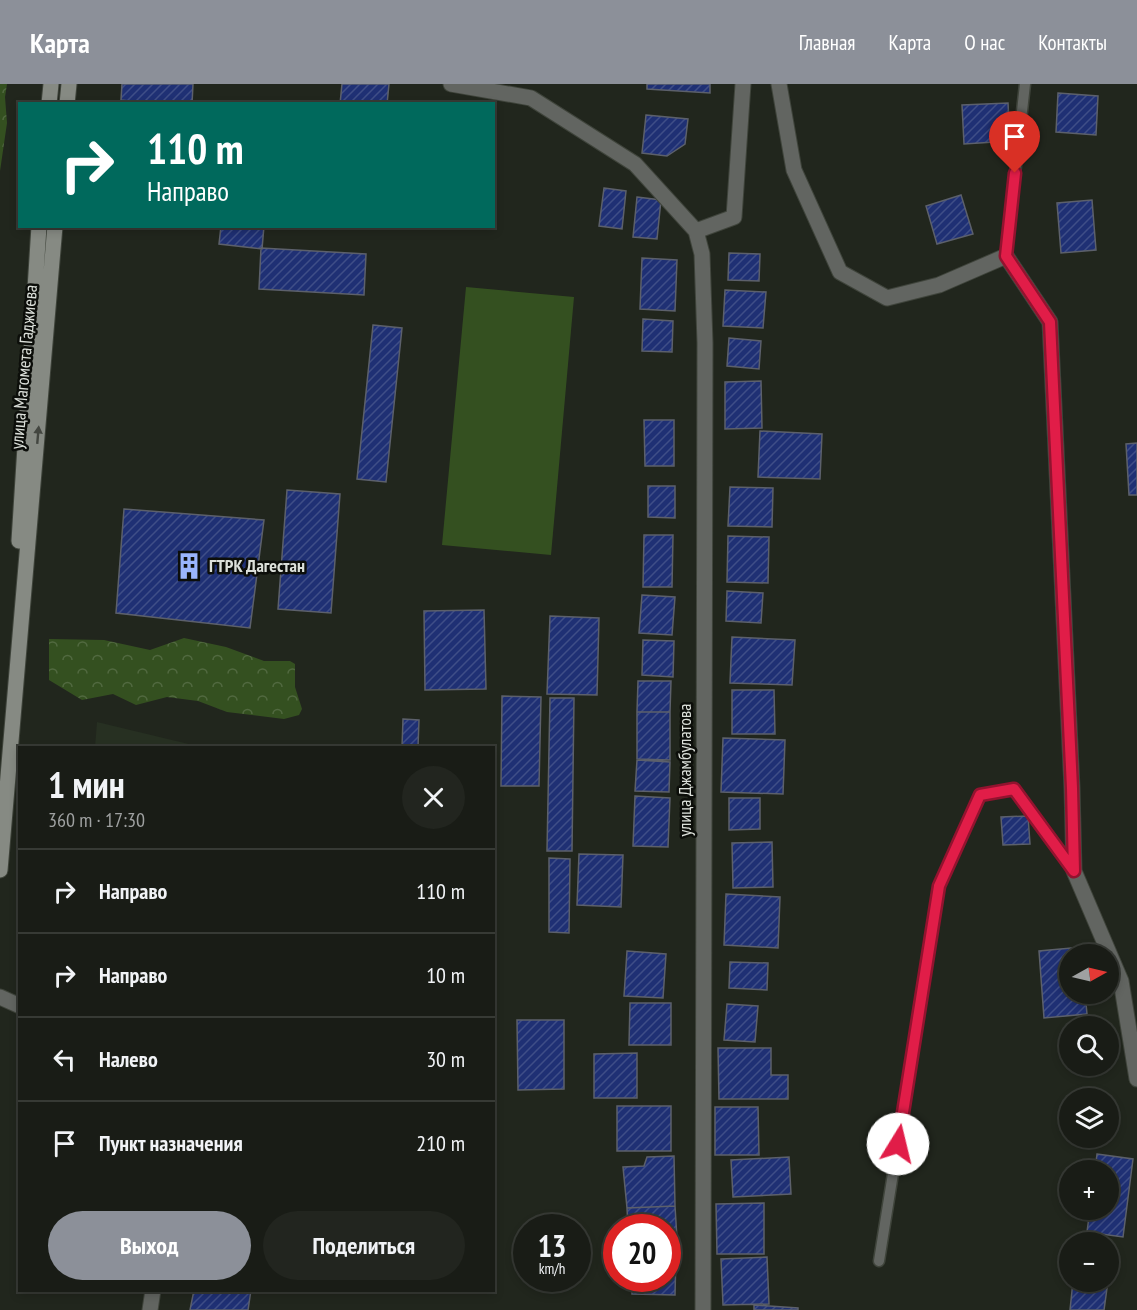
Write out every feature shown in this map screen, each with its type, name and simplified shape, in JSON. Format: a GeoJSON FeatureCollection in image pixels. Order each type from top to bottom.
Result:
{"type":"FeatureCollection","features":[{"type":"Feature","properties":{"kind":"main road"},"geometry":{"type":"LineString","coordinates":[[49,102],[51,84]]}},
{"type":"Feature","properties":{"kind":"main road"},"geometry":{"type":"LineString","coordinates":[[67,102],[69,84]]}},
{"type":"Feature","properties":{"kind":"main road","name":"улица Магомета Гаджиева"},"geometry":{"type":"LineString","coordinates":[[0,801],[7,726],[39,228]]}},
{"type":"Feature","properties":{"kind":"main road","name":"улица Магомета Гаджиева"},"geometry":{"type":"LineString","coordinates":[[0,870],[55,228]]}},
{"type":"Feature","properties":{"kind":"street"},"geometry":{"type":"LineString","coordinates":[[451,84],[531,98],[635,164],[696,231],[734,217],[743,84]]}},
{"type":"Feature","properties":{"kind":"street"},"geometry":{"type":"LineString","coordinates":[[779,84],[794,170],[840,272],[887,298],[939,285],[1006,256],[1050,322],[1074,871],[1121,981],[1137,1079]]}},
{"type":"Feature","properties":{"kind":"street","name":"улица Джамбулатова"},"geometry":{"type":"LineString","coordinates":[[696,231],[702,254],[705,343],[703,1310]]}},
{"type":"Feature","properties":{"kind":"street"},"geometry":{"type":"LineString","coordinates":[[0,997],[18,1005]]}},
{"type":"Feature","properties":{"kind":"street"},"geometry":{"type":"LineString","coordinates":[[150,1310],[153,1292]]}},
{"type":"Feature","properties":{"kind":"lane"},"geometry":{"type":"LineString","coordinates":[[1006,256],[1025,84]]}},
{"type":"Feature","properties":{"kind":"lane"},"geometry":{"type":"LineString","coordinates":[[879,1261],[939,886],[980,795],[1014,789],[1074,871]]}},
{"type":"Feature","properties":{"kind":"shaded area"},"geometry":{"type":"Polygon","coordinates":[[[97,722],[197,746],[95,746],[97,722]]]}},
{"type":"Feature","properties":{"kind":"green space"},"geometry":{"type":"Polygon","coordinates":[[[0,84],[7,84],[5,97],[7,123],[0,171],[0,84]]]}},
{"type":"Feature","properties":{"kind":"green space"},"geometry":{"type":"Polygon","coordinates":[[[466,287],[574,297],[551,555],[442,545],[466,287]]]}},
{"type":"Feature","properties":{"kind":"green space"},"geometry":{"type":"Polygon","coordinates":[[[184,638],[226,647],[264,661],[290,661],[295,664],[295,687],[302,709],[299,715],[284,719],[227,712],[198,701],[167,697],[136,705],[113,694],[82,700],[49,680],[49,639],[104,640],[150,650],[184,638]]]}},
{"type":"Feature","properties":{"kind":"building"},"geometry":{"type":"Polygon","coordinates":[[[122,84],[193,84],[192,102],[121,100],[122,84]]]}},
{"type":"Feature","properties":{"kind":"building"},"geometry":{"type":"Polygon","coordinates":[[[342,84],[389,84],[387,102],[340,102],[342,84]]]}},
{"type":"Feature","properties":{"kind":"building"},"geometry":{"type":"Polygon","coordinates":[[[647,84],[710,84],[710,93],[647,89],[647,84]]]}},
{"type":"Feature","properties":{"kind":"building"},"geometry":{"type":"Polygon","coordinates":[[[1058,93],[1098,96],[1096,135],[1056,132],[1058,93]]]}},
{"type":"Feature","properties":{"kind":"building"},"geometry":{"type":"Polygon","coordinates":[[[1008,103],[1010,141],[964,144],[962,105],[1008,103]]]}},
{"type":"Feature","properties":{"kind":"building"},"geometry":{"type":"Polygon","coordinates":[[[646,115],[688,119],[685,144],[667,156],[642,153],[646,115]]]}},
{"type":"Feature","properties":{"kind":"building"},"geometry":{"type":"Polygon","coordinates":[[[604,188],[626,191],[622,229],[599,226],[604,188]]]}},
{"type":"Feature","properties":{"kind":"building"},"geometry":{"type":"Polygon","coordinates":[[[961,195],[973,234],[937,244],[926,206],[961,195]]]}},
{"type":"Feature","properties":{"kind":"building"},"geometry":{"type":"Polygon","coordinates":[[[637,197],[661,200],[657,239],[633,237],[637,197]]]}},
{"type":"Feature","properties":{"kind":"building"},"geometry":{"type":"Polygon","coordinates":[[[1092,200],[1096,250],[1061,253],[1057,203],[1092,200]]]}},
{"type":"Feature","properties":{"kind":"building"},"geometry":{"type":"Polygon","coordinates":[[[221,228],[264,228],[262,249],[219,244],[221,228]]]}},
{"type":"Feature","properties":{"kind":"building"},"geometry":{"type":"Polygon","coordinates":[[[261,248],[366,254],[364,295],[259,289],[261,248]]]}},
{"type":"Feature","properties":{"kind":"building"},"geometry":{"type":"Polygon","coordinates":[[[729,253],[760,254],[759,281],[728,280],[729,253]]]}},
{"type":"Feature","properties":{"kind":"building"},"geometry":{"type":"Polygon","coordinates":[[[642,258],[677,260],[675,311],[640,309],[642,258]]]}},
{"type":"Feature","properties":{"kind":"building"},"geometry":{"type":"Polygon","coordinates":[[[725,290],[766,292],[763,328],[723,326],[725,290]]]}},
{"type":"Feature","properties":{"kind":"building"},"geometry":{"type":"Polygon","coordinates":[[[643,319],[673,321],[672,352],[642,351],[643,319]]]}},
{"type":"Feature","properties":{"kind":"building"},"geometry":{"type":"Polygon","coordinates":[[[373,325],[402,328],[386,482],[357,479],[373,325]]]}},
{"type":"Feature","properties":{"kind":"building"},"geometry":{"type":"Polygon","coordinates":[[[729,338],[761,341],[759,369],[727,366],[729,338]]]}},
{"type":"Feature","properties":{"kind":"building"},"geometry":{"type":"Polygon","coordinates":[[[761,381],[762,428],[725,429],[725,382],[761,381]]]}},
{"type":"Feature","properties":{"kind":"building"},"geometry":{"type":"Polygon","coordinates":[[[644,420],[674,420],[674,466],[645,466],[644,420]]]}},
{"type":"Feature","properties":{"kind":"building"},"geometry":{"type":"Polygon","coordinates":[[[760,431],[822,434],[820,479],[758,477],[760,431]]]}},
{"type":"Feature","properties":{"kind":"building"},"geometry":{"type":"Polygon","coordinates":[[[1137,443],[1137,495],[1129,495],[1126,444],[1137,443]]]}},
{"type":"Feature","properties":{"kind":"building"},"geometry":{"type":"Polygon","coordinates":[[[648,486],[675,486],[675,518],[648,517],[648,486]]]}},
{"type":"Feature","properties":{"kind":"building"},"geometry":{"type":"Polygon","coordinates":[[[730,487],[773,488],[772,527],[728,526],[730,487]]]}},
{"type":"Feature","properties":{"kind":"building"},"geometry":{"type":"Polygon","coordinates":[[[287,490],[340,494],[331,613],[278,609],[287,490]]]}},
{"type":"Feature","properties":{"kind":"building","name":"ГТРК Дагестан"},"geometry":{"type":"Polygon","coordinates":[[[124,509],[264,520],[250,628],[116,613],[124,509]]]}},
{"type":"Feature","properties":{"kind":"building"},"geometry":{"type":"Polygon","coordinates":[[[644,535],[673,535],[672,587],[643,587],[644,535]]]}},
{"type":"Feature","properties":{"kind":"building"},"geometry":{"type":"Polygon","coordinates":[[[728,536],[769,537],[768,583],[727,582],[728,536]]]}},
{"type":"Feature","properties":{"kind":"building"},"geometry":{"type":"Polygon","coordinates":[[[727,591],[763,593],[761,623],[726,621],[727,591]]]}},
{"type":"Feature","properties":{"kind":"building"},"geometry":{"type":"Polygon","coordinates":[[[642,595],[675,597],[672,635],[639,633],[642,595]]]}},
{"type":"Feature","properties":{"kind":"building"},"geometry":{"type":"Polygon","coordinates":[[[484,610],[486,689],[425,690],[424,611],[484,610]]]}},
{"type":"Feature","properties":{"kind":"building"},"geometry":{"type":"Polygon","coordinates":[[[550,616],[599,618],[597,695],[547,694],[550,616]]]}},
{"type":"Feature","properties":{"kind":"building"},"geometry":{"type":"Polygon","coordinates":[[[732,637],[795,640],[792,685],[730,683],[732,637]]]}},
{"type":"Feature","properties":{"kind":"building"},"geometry":{"type":"Polygon","coordinates":[[[643,640],[674,641],[673,677],[642,675],[643,640]]]}},
{"type":"Feature","properties":{"kind":"building"},"geometry":{"type":"Polygon","coordinates":[[[638,681],[671,681],[670,712],[637,712],[638,681]]]}},
{"type":"Feature","properties":{"kind":"building"},"geometry":{"type":"Polygon","coordinates":[[[732,690],[774,690],[775,734],[732,734],[732,690]]]}},
{"type":"Feature","properties":{"kind":"building"},"geometry":{"type":"Polygon","coordinates":[[[502,696],[541,697],[539,786],[501,786],[502,696]]]}},
{"type":"Feature","properties":{"kind":"building"},"geometry":{"type":"Polygon","coordinates":[[[550,698],[574,698],[572,851],[547,851],[550,698]]]}},
{"type":"Feature","properties":{"kind":"building"},"geometry":{"type":"Polygon","coordinates":[[[637,712],[670,712],[670,760],[637,759],[637,712]]]}},
{"type":"Feature","properties":{"kind":"building"},"geometry":{"type":"Polygon","coordinates":[[[403,719],[419,720],[418,746],[402,746],[403,719]]]}},
{"type":"Feature","properties":{"kind":"building"},"geometry":{"type":"Polygon","coordinates":[[[723,738],[785,740],[783,794],[721,792],[723,738]]]}},
{"type":"Feature","properties":{"kind":"building"},"geometry":{"type":"Polygon","coordinates":[[[637,760],[670,762],[669,792],[635,791],[637,760]]]}},
{"type":"Feature","properties":{"kind":"building"},"geometry":{"type":"Polygon","coordinates":[[[635,796],[670,798],[668,847],[633,846],[635,796]]]}},
{"type":"Feature","properties":{"kind":"building"},"geometry":{"type":"Polygon","coordinates":[[[729,798],[760,798],[760,829],[729,830],[729,798]]]}},
{"type":"Feature","properties":{"kind":"building"},"geometry":{"type":"Polygon","coordinates":[[[1028,816],[1030,844],[1003,845],[1001,817],[1028,816]]]}},
{"type":"Feature","properties":{"kind":"building"},"geometry":{"type":"Polygon","coordinates":[[[772,842],[773,887],[733,888],[732,843],[772,842]]]}},
{"type":"Feature","properties":{"kind":"building"},"geometry":{"type":"Polygon","coordinates":[[[579,854],[623,855],[621,907],[577,905],[579,854]]]}},
{"type":"Feature","properties":{"kind":"building"},"geometry":{"type":"Polygon","coordinates":[[[549,858],[570,859],[569,933],[549,932],[549,858]]]}},
{"type":"Feature","properties":{"kind":"building"},"geometry":{"type":"Polygon","coordinates":[[[726,894],[780,897],[778,948],[724,945],[726,894]]]}},
{"type":"Feature","properties":{"kind":"building"},"geometry":{"type":"Polygon","coordinates":[[[1059,949],[1059,1004],[1086,1004],[1087,1014],[1044,1018],[1039,951],[1059,949]]]}},
{"type":"Feature","properties":{"kind":"building"},"geometry":{"type":"Polygon","coordinates":[[[627,951],[666,954],[663,998],[624,996],[627,951]]]}},
{"type":"Feature","properties":{"kind":"building"},"geometry":{"type":"Polygon","coordinates":[[[730,962],[768,963],[767,990],[729,988],[730,962]]]}},
{"type":"Feature","properties":{"kind":"building"},"geometry":{"type":"Polygon","coordinates":[[[630,1003],[671,1003],[671,1045],[629,1045],[630,1003]]]}},
{"type":"Feature","properties":{"kind":"building"},"geometry":{"type":"Polygon","coordinates":[[[727,1004],[758,1006],[755,1042],[724,1040],[727,1004]]]}},
{"type":"Feature","properties":{"kind":"building"},"geometry":{"type":"Polygon","coordinates":[[[517,1020],[564,1020],[564,1089],[518,1090],[517,1020]]]}},
{"type":"Feature","properties":{"kind":"building"},"geometry":{"type":"Polygon","coordinates":[[[718,1048],[771,1048],[771,1075],[788,1075],[788,1099],[719,1099],[718,1048]]]}},
{"type":"Feature","properties":{"kind":"building"},"geometry":{"type":"Polygon","coordinates":[[[637,1053],[637,1098],[594,1098],[594,1054],[637,1053]]]}},
{"type":"Feature","properties":{"kind":"building"},"geometry":{"type":"Polygon","coordinates":[[[617,1106],[671,1106],[671,1151],[617,1151],[617,1106]]]}},
{"type":"Feature","properties":{"kind":"building"},"geometry":{"type":"Polygon","coordinates":[[[715,1107],[758,1107],[759,1155],[715,1155],[715,1107]]]}},
{"type":"Feature","properties":{"kind":"building"},"geometry":{"type":"Polygon","coordinates":[[[1097,1154],[1133,1159],[1123,1237],[1119,1236],[1119,1232],[1087,1232],[1089,1220],[1119,1220],[1119,1160],[1096,1160],[1097,1154]]]}},
{"type":"Feature","properties":{"kind":"building"},"geometry":{"type":"Polygon","coordinates":[[[674,1156],[675,1206],[627,1208],[623,1167],[644,1166],[647,1157],[674,1156]]]}},
{"type":"Feature","properties":{"kind":"building"},"geometry":{"type":"Polygon","coordinates":[[[789,1157],[791,1194],[733,1197],[731,1160],[789,1157]]]}},
{"type":"Feature","properties":{"kind":"building"},"geometry":{"type":"Polygon","coordinates":[[[764,1203],[764,1254],[717,1254],[716,1204],[764,1203]]]}},
{"type":"Feature","properties":{"kind":"building"},"geometry":{"type":"Polygon","coordinates":[[[675,1206],[675,1214],[627,1214],[627,1208],[675,1206]]]}},
{"type":"Feature","properties":{"kind":"building"},"geometry":{"type":"Polygon","coordinates":[[[767,1257],[769,1304],[723,1305],[721,1259],[767,1257]]]}},
{"type":"Feature","properties":{"kind":"building"},"geometry":{"type":"Polygon","coordinates":[[[194,1292],[251,1292],[248,1310],[190,1310],[194,1292]]]}},
{"type":"Feature","properties":{"kind":"building"},"geometry":{"type":"Polygon","coordinates":[[[632,1292],[675,1292],[675,1295],[632,1294],[632,1292]]]}},
{"type":"Feature","properties":{"kind":"building"},"geometry":{"type":"Polygon","coordinates":[[[1072,1292],[1106,1292],[1104,1310],[1070,1310],[1072,1292]]]}},
{"type":"Feature","properties":{"kind":"building"},"geometry":{"type":"Polygon","coordinates":[[[754,1305],[798,1308],[798,1310],[754,1310],[754,1305]]]}},
{"type":"Feature","properties":{"kind":"place","name":"ГТРК Дагестан"},"geometry":{"type":"Point","coordinates":[189,566]}},
{"type":"Feature","properties":{"kind":"route"},"geometry":{"type":"LineString","coordinates":[[898,1144],[939,886],[980,795],[1014,789],[1074,871],[1050,322],[1006,256],[1015,173]]}}]}
